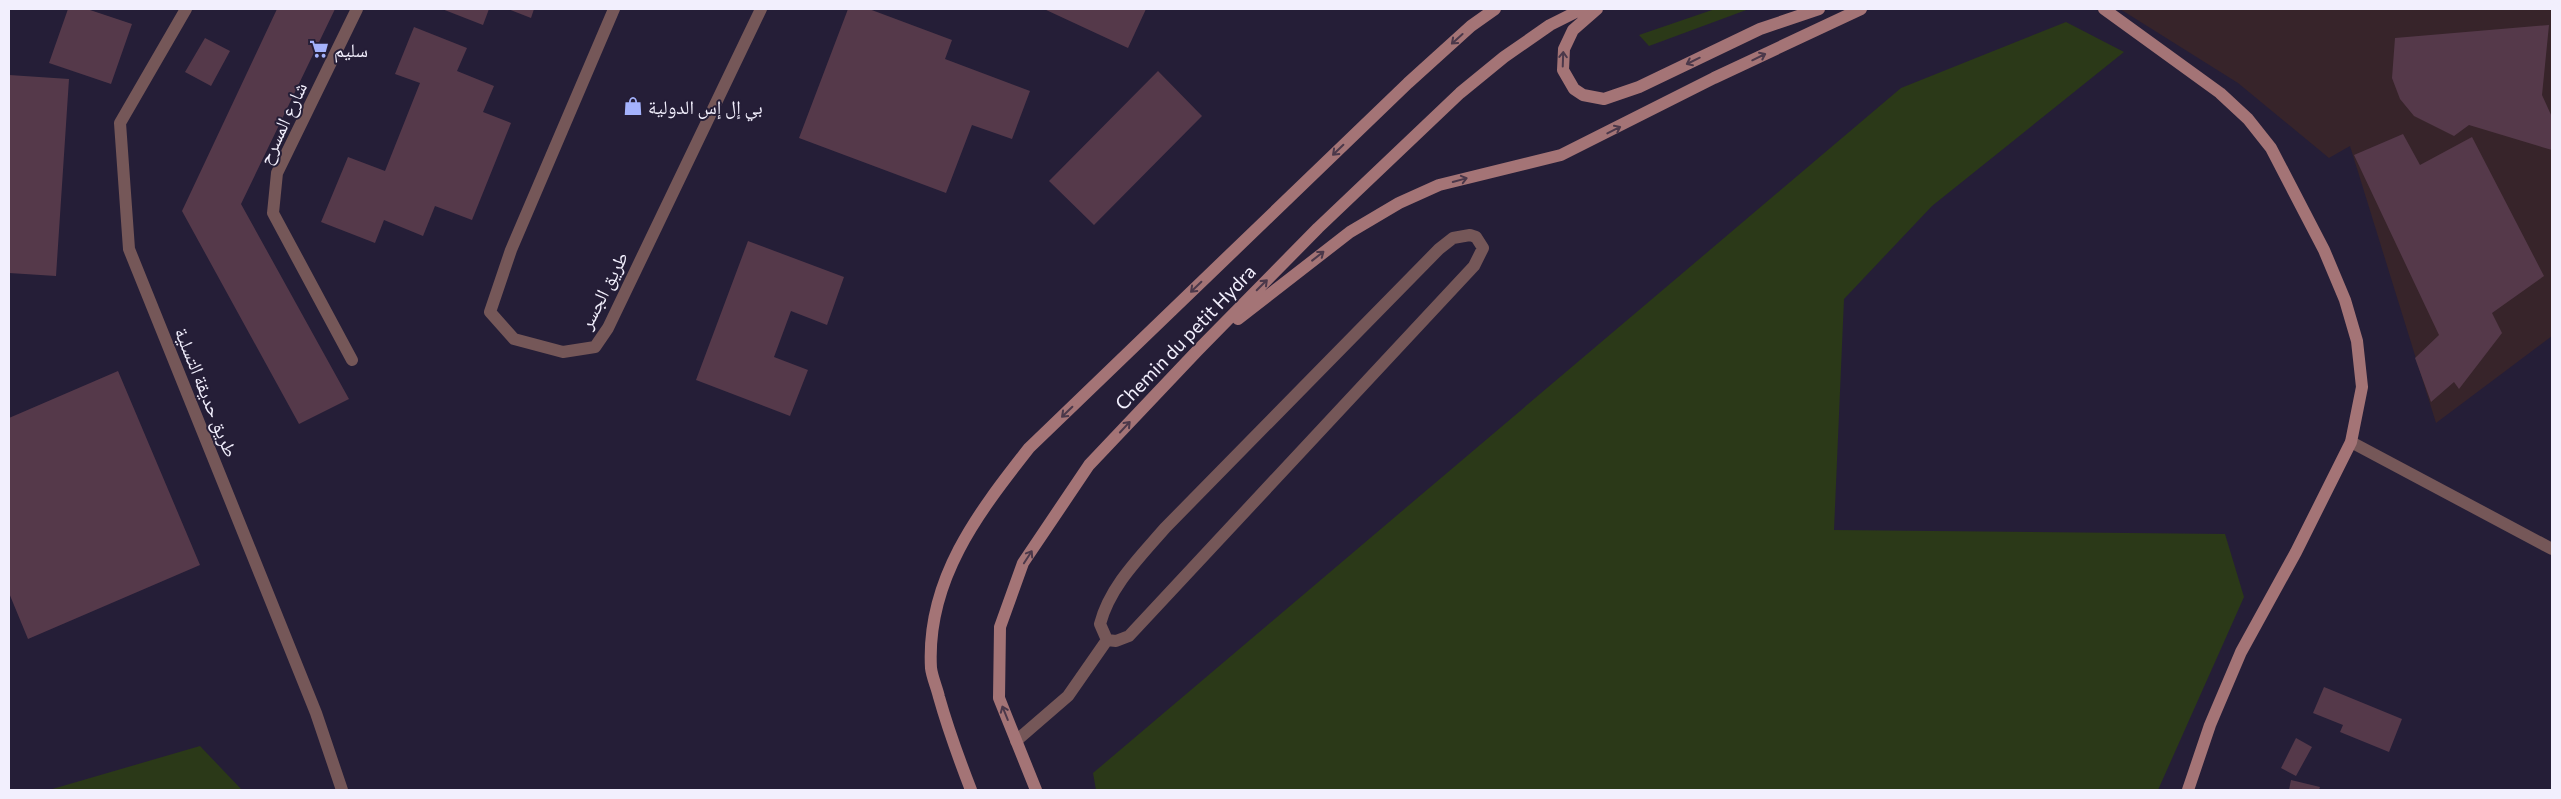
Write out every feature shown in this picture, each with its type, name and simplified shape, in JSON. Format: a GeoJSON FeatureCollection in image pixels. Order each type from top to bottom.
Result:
{"type":"FeatureCollection","features":[{"type":"Feature","properties":{"kind":"main road","name":"Chemin du petit Hydra"},"geometry":{"type":"LineString","coordinates":[[971,790],[950,737],[931,669],[933,620],[945,576],[966,535],[990,497],[1029,448],[1408,83],[1471,26],[1495,9]]}},
{"type":"Feature","properties":{"kind":"main road","name":"Chemin du petit Hydra"},"geometry":{"type":"LineString","coordinates":[[1036,790],[998,698],[1000,626],[1023,563],[1089,465],[1197,351],[1318,228],[1460,93],[1504,57],[1550,25],[1582,9]]}},
{"type":"Feature","properties":{"kind":"main road"},"geometry":{"type":"LineString","coordinates":[[1597,9],[1573,30],[1564,49],[1563,70],[1574,89],[1583,95],[1604,99],[1639,87],[1760,29],[1819,9]]}},
{"type":"Feature","properties":{"kind":"main road"},"geometry":{"type":"LineString","coordinates":[[1197,351],[1350,232],[1399,203],[1439,186],[1561,155],[1714,78],[1861,9]]}},
{"type":"Feature","properties":{"kind":"main road"},"geometry":{"type":"LineString","coordinates":[[2104,9],[2220,93],[2248,119],[2271,148],[2324,250],[2345,300],[2358,341],[2362,387],[2350,442],[2296,552],[2241,652],[2210,726],[2188,790]]}},
{"type":"Feature","properties":{"kind":"street","name":"طريق حديقة التسلية"},"geometry":{"type":"LineString","coordinates":[[186,9],[120,124],[129,249],[316,713],[342,790]]}},
{"type":"Feature","properties":{"kind":"street","name":"شارع المسرح"},"geometry":{"type":"LineString","coordinates":[[352,360],[273,213],[277,173],[357,9]]}},
{"type":"Feature","properties":{"kind":"street","name":"طريق الجسر"},"geometry":{"type":"LineString","coordinates":[[614,9],[511,250],[490,312],[514,339],[563,352],[595,346],[608,328],[760,9]]}},
{"type":"Feature","properties":{"kind":"street"},"geometry":{"type":"LineString","coordinates":[[1462,236],[1476,237],[1483,248],[1482,254],[1464,278],[1129,636],[1116,641],[1107,640],[1100,624],[1108,603],[1126,574],[1165,528],[1446,243],[1462,236]]}},
{"type":"Feature","properties":{"kind":"street"},"geometry":{"type":"LineString","coordinates":[[2350,442],[2552,549]]}},
{"type":"Feature","properties":{"kind":"street"},"geometry":{"type":"LineString","coordinates":[[1016,741],[1068,696],[1107,640]]}},
{"type":"Feature","properties":{"kind":"shaded area"},"geometry":{"type":"Polygon","coordinates":[[[2120,9],[2552,9],[2552,336],[2436,423],[2350,146],[2329,158],[2238,83],[2120,9]]]}},
{"type":"Feature","properties":{"kind":"green space"},"geometry":{"type":"Polygon","coordinates":[[[1715,9],[1749,9],[1649,46],[1639,35],[1715,9]]]}},
{"type":"Feature","properties":{"kind":"green space"},"geometry":{"type":"Polygon","coordinates":[[[2066,22],[2124,52],[1932,206],[1844,299],[1834,530],[2225,534],[2244,597],[2158,790],[1096,790],[1093,773],[1901,88],[2066,22]]]}},
{"type":"Feature","properties":{"kind":"green space"},"geometry":{"type":"Polygon","coordinates":[[[200,746],[242,790],[49,790],[200,746]]]}},
{"type":"Feature","properties":{"kind":"building"},"geometry":{"type":"Polygon","coordinates":[[[68,9],[87,9],[132,24],[111,84],[49,63],[68,9]]]}},
{"type":"Feature","properties":{"kind":"building"},"geometry":{"type":"Polygon","coordinates":[[[277,9],[335,9],[241,204],[349,399],[299,424],[182,211],[277,9]]]}},
{"type":"Feature","properties":{"kind":"building"},"geometry":{"type":"Polygon","coordinates":[[[442,9],[489,9],[483,25],[442,9]]]}},
{"type":"Feature","properties":{"kind":"building"},"geometry":{"type":"Polygon","coordinates":[[[508,9],[534,9],[531,18],[508,9]]]}},
{"type":"Feature","properties":{"kind":"building"},"geometry":{"type":"Polygon","coordinates":[[[848,9],[869,9],[952,40],[945,59],[1030,91],[1012,139],[972,125],[946,193],[799,138],[848,9]]]}},
{"type":"Feature","properties":{"kind":"building"},"geometry":{"type":"Polygon","coordinates":[[[1044,9],[1146,9],[1128,48],[1044,9]]]}},
{"type":"Feature","properties":{"kind":"building"},"geometry":{"type":"Polygon","coordinates":[[[2549,25],[2542,95],[2552,117],[2552,150],[2469,125],[2454,136],[2414,116],[2400,99],[2392,78],[2395,38],[2549,25]]]}},
{"type":"Feature","properties":{"kind":"building"},"geometry":{"type":"Polygon","coordinates":[[[414,27],[467,48],[457,71],[494,86],[483,112],[511,123],[472,220],[435,206],[423,236],[384,220],[375,243],[321,222],[348,157],[385,171],[420,83],[395,74],[414,27]]]}},
{"type":"Feature","properties":{"kind":"building"},"geometry":{"type":"Polygon","coordinates":[[[205,38],[230,51],[211,86],[185,72],[205,38]]]}},
{"type":"Feature","properties":{"kind":"building"},"geometry":{"type":"Polygon","coordinates":[[[1158,71],[1202,116],[1094,225],[1049,181],[1158,71]]]}},
{"type":"Feature","properties":{"kind":"building"},"geometry":{"type":"Polygon","coordinates":[[[9,75],[69,79],[56,276],[9,273],[9,75]]]}},
{"type":"Feature","properties":{"kind":"building"},"geometry":{"type":"Polygon","coordinates":[[[2403,134],[2420,165],[2472,137],[2544,276],[2492,313],[2502,333],[2459,389],[2454,382],[2431,402],[2415,358],[2439,335],[2354,155],[2403,134]]]}},
{"type":"Feature","properties":{"kind":"building"},"geometry":{"type":"Polygon","coordinates":[[[748,241],[844,277],[827,325],[791,311],[774,357],[808,370],[790,416],[696,380],[748,241]]]}},
{"type":"Feature","properties":{"kind":"building"},"geometry":{"type":"Polygon","coordinates":[[[118,371],[200,565],[28,639],[9,593],[9,418],[118,371]]]}},
{"type":"Feature","properties":{"kind":"building"},"geometry":{"type":"Polygon","coordinates":[[[2324,687],[2402,719],[2389,752],[2340,732],[2343,725],[2313,713],[2324,687]]]}},
{"type":"Feature","properties":{"kind":"building"},"geometry":{"type":"Polygon","coordinates":[[[2296,738],[2312,747],[2296,776],[2281,768],[2296,738]]]}},
{"type":"Feature","properties":{"kind":"building"},"geometry":{"type":"Polygon","coordinates":[[[2291,780],[2320,787],[2319,790],[2289,790],[2291,780]]]}},
{"type":"Feature","properties":{"kind":"place","name":"سليم"},"geometry":{"type":"Point","coordinates":[319,49]}},
{"type":"Feature","properties":{"kind":"place","name":"بي إل إس الدولية"},"geometry":{"type":"Point","coordinates":[633,106]}}]}
